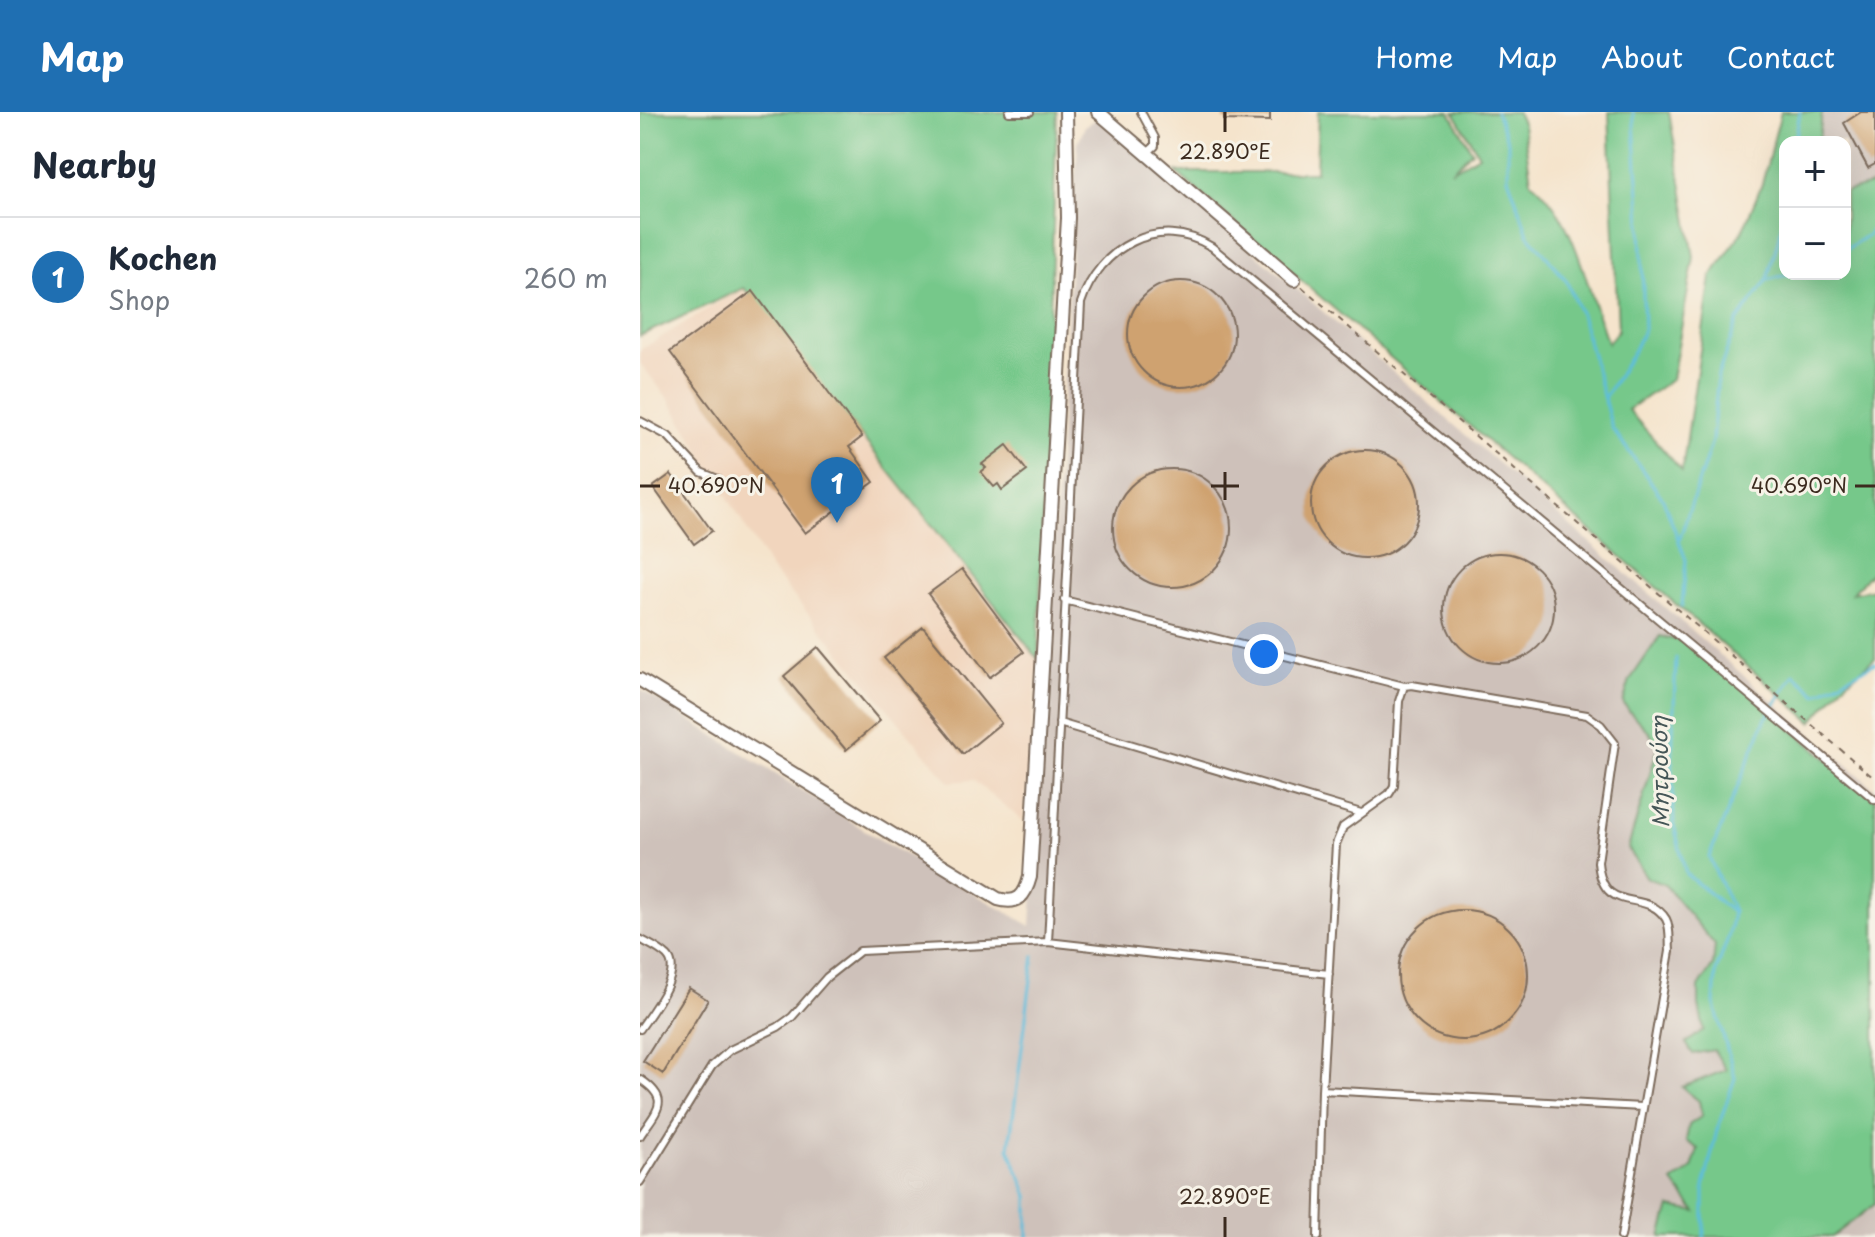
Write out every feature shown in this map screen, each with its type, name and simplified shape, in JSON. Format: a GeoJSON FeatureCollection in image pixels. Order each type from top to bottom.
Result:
{"type":"FeatureCollection","features":[{"type":"Feature","properties":{"kind":"street"},"geometry":{"type":"LineString","coordinates":[[640,680],[998,899],[1007,902],[1020,899],[1026,892],[1030,877],[1068,234],[1066,112]]}},
{"type":"Feature","properties":{"kind":"street"},"geometry":{"type":"LineString","coordinates":[[1098,112],[1294,280]]}},
{"type":"Feature","properties":{"kind":"lane"},"geometry":{"type":"LineString","coordinates":[[1009,112],[1030,112]]}},
{"type":"Feature","properties":{"kind":"lane"},"geometry":{"type":"LineString","coordinates":[[1141,112],[1155,138],[1155,146],[1146,154]]}},
{"type":"Feature","properties":{"kind":"lane"},"geometry":{"type":"LineString","coordinates":[[1048,942],[1081,303],[1087,285],[1110,256],[1127,244],[1161,235],[1190,237],[1212,247],[1875,800]]}},
{"type":"Feature","properties":{"kind":"lane"},"geometry":{"type":"LineString","coordinates":[[640,421],[668,436],[701,472],[718,479]]}},
{"type":"Feature","properties":{"kind":"lane"},"geometry":{"type":"LineString","coordinates":[[1064,600],[1404,686],[1587,715],[1611,736],[1615,750],[1598,862],[1600,879],[1607,890],[1656,910],[1666,920],[1670,951],[1621,1237]]}},
{"type":"Feature","properties":{"kind":"lane"},"geometry":{"type":"LineString","coordinates":[[1318,1237],[1322,1090],[1336,844],[1343,827],[1389,794],[1394,786],[1399,701],[1404,686]]}},
{"type":"Feature","properties":{"kind":"lane"},"geometry":{"type":"LineString","coordinates":[[1059,723],[1361,813]]}},
{"type":"Feature","properties":{"kind":"lane"},"geometry":{"type":"LineString","coordinates":[[640,939],[669,958],[673,968],[671,979],[640,1029]]}},
{"type":"Feature","properties":{"kind":"lane"},"geometry":{"type":"LineString","coordinates":[[640,1182],[712,1066],[730,1050],[792,1017],[827,977],[860,951],[1048,942],[1329,974]]}},
{"type":"Feature","properties":{"kind":"lane"},"geometry":{"type":"LineString","coordinates":[[640,1079],[655,1089],[660,1097],[659,1106],[640,1136]]}},
{"type":"Feature","properties":{"kind":"lane"},"geometry":{"type":"LineString","coordinates":[[1322,1090],[1642,1107]]}},
{"type":"Feature","properties":{"kind":"path"},"geometry":{"type":"LineString","coordinates":[[1294,280],[1875,779]]}},
{"type":"Feature","properties":{"kind":"shaded area"},"geometry":{"type":"Polygon","coordinates":[[[1822,112],[1875,112],[1875,184],[1851,190],[1851,136],[1820,136],[1822,112]]]}},
{"type":"Feature","properties":{"kind":"shaded area"},"geometry":{"type":"Polygon","coordinates":[[[1099,118],[1875,789],[1875,1237],[640,1237],[640,689],[887,844],[1031,926],[1078,143],[1085,126],[1099,118]]]}},
{"type":"Feature","properties":{"kind":"shaded area"},"geometry":{"type":"Polygon","coordinates":[[[744,287],[1038,659],[1023,821],[973,780],[949,782],[770,568],[670,401],[640,363],[640,350],[744,287]]]}},
{"type":"Feature","properties":{"kind":"green space"},"geometry":{"type":"Polygon","coordinates":[[[640,112],[1057,112],[1038,659],[744,288],[640,336],[640,112]]]}},
{"type":"Feature","properties":{"kind":"green space"},"geometry":{"type":"Polygon","coordinates":[[[1318,112],[1450,112],[1472,151],[1451,171],[1479,155],[1454,112],[1517,112],[1523,125],[1531,181],[1560,215],[1570,235],[1608,343],[1618,330],[1609,112],[1669,112],[1694,257],[1672,379],[1628,410],[1682,471],[1711,277],[1748,218],[1762,184],[1781,112],[1822,112],[1820,136],[1779,136],[1779,280],[1851,280],[1851,190],[1875,184],[1875,569],[1852,593],[1875,589],[1875,658],[1842,686],[1812,722],[1176,172],[1316,172],[1318,112]]]}},
{"type":"Feature","properties":{"kind":"green space"},"geometry":{"type":"Polygon","coordinates":[[[1660,636],[1692,644],[1875,800],[1875,1204],[1832,1237],[1661,1237],[1670,1207],[1696,1212],[1673,1182],[1692,1168],[1698,1149],[1686,1141],[1689,1125],[1702,1116],[1699,1101],[1682,1087],[1726,1070],[1714,1050],[1693,1054],[1686,1043],[1704,1030],[1699,987],[1713,965],[1715,945],[1665,885],[1647,878],[1628,848],[1658,747],[1651,734],[1623,703],[1630,680],[1660,636]]]}},
{"type":"Feature","properties":{"kind":"building"},"geometry":{"type":"Polygon","coordinates":[[[1224,112],[1270,112],[1270,121],[1224,120],[1224,112]]]}},
{"type":"Feature","properties":{"kind":"building"},"geometry":{"type":"Polygon","coordinates":[[[1861,112],[1875,112],[1875,164],[1868,168],[1844,123],[1861,112]]]}},
{"type":"Feature","properties":{"kind":"building"},"geometry":{"type":"Polygon","coordinates":[[[1181,281],[1201,285],[1219,296],[1230,314],[1234,334],[1230,354],[1219,372],[1201,383],[1181,387],[1161,383],[1143,372],[1132,354],[1128,334],[1132,314],[1143,296],[1161,285],[1181,281]]]}},
{"type":"Feature","properties":{"kind":"building"},"geometry":{"type":"Polygon","coordinates":[[[753,291],[862,437],[849,447],[874,482],[805,533],[670,352],[753,291]]]}},
{"type":"Feature","properties":{"kind":"building"},"geometry":{"type":"Polygon","coordinates":[[[1007,445],[1027,471],[1002,490],[998,484],[994,487],[981,472],[986,468],[982,464],[1007,445]]]}},
{"type":"Feature","properties":{"kind":"building"},"geometry":{"type":"Polygon","coordinates":[[[1365,450],[1386,454],[1403,466],[1415,483],[1419,504],[1415,525],[1403,542],[1386,554],[1365,558],[1344,554],[1327,542],[1315,525],[1311,504],[1315,483],[1327,466],[1344,454],[1365,450]]]}},
{"type":"Feature","properties":{"kind":"building"},"geometry":{"type":"Polygon","coordinates":[[[1172,469],[1195,473],[1214,486],[1227,505],[1231,528],[1227,551],[1214,570],[1195,583],[1172,587],[1149,583],[1130,570],[1117,551],[1113,528],[1117,505],[1130,486],[1149,473],[1172,469]]]}},
{"type":"Feature","properties":{"kind":"building"},"geometry":{"type":"Polygon","coordinates":[[[671,474],[712,531],[694,544],[653,487],[671,474]]]}},
{"type":"Feature","properties":{"kind":"building"},"geometry":{"type":"Polygon","coordinates":[[[1499,553],[1520,558],[1538,569],[1549,587],[1554,608],[1549,629],[1538,647],[1520,658],[1499,663],[1478,658],[1460,647],[1449,629],[1444,608],[1449,587],[1460,569],[1478,558],[1499,553]]]}},
{"type":"Feature","properties":{"kind":"building"},"geometry":{"type":"Polygon","coordinates":[[[962,569],[1024,652],[990,677],[928,594],[962,569]]]}},
{"type":"Feature","properties":{"kind":"building"},"geometry":{"type":"Polygon","coordinates":[[[923,627],[1001,723],[963,754],[884,658],[923,627]]]}},
{"type":"Feature","properties":{"kind":"building"},"geometry":{"type":"Polygon","coordinates":[[[818,647],[880,721],[846,750],[784,676],[818,647]]]}},
{"type":"Feature","properties":{"kind":"building"},"geometry":{"type":"Polygon","coordinates":[[[1463,910],[1488,915],[1509,929],[1523,950],[1528,975],[1523,1000],[1509,1021],[1488,1035],[1463,1040],[1438,1035],[1417,1021],[1403,1000],[1398,975],[1403,950],[1417,929],[1438,915],[1463,910]]]}},
{"type":"Feature","properties":{"kind":"building"},"geometry":{"type":"Polygon","coordinates":[[[689,988],[708,1000],[663,1074],[643,1061],[689,988]]]}},
{"type":"Feature","properties":{"kind":"waterway","name":"Μητρούση"},"geometry":{"type":"LineString","coordinates":[[1496,112],[1508,142],[1508,177],[1528,234],[1566,280],[1581,315],[1612,428],[1663,499],[1686,560],[1682,606]]}},
{"type":"Feature","properties":{"kind":"waterway","name":"Μητρούση"},"geometry":{"type":"LineString","coordinates":[[1605,397],[1644,329],[1633,112]]}},
{"type":"Feature","properties":{"kind":"waterway","name":"Μητρούση"},"geometry":{"type":"LineString","coordinates":[[1796,136],[1800,112]]}},
{"type":"Feature","properties":{"kind":"waterway"},"geometry":{"type":"LineString","coordinates":[[1851,246],[1875,226]]}},
{"type":"Feature","properties":{"kind":"waterway","name":"Μητρούση"},"geometry":{"type":"LineString","coordinates":[[1679,541],[1712,441],[1718,375],[1737,322],[1767,280],[1779,237]]}},
{"type":"Feature","properties":{"kind":"waterway"},"geometry":{"type":"LineString","coordinates":[[1767,280],[1779,277]]}},
{"type":"Feature","properties":{"kind":"waterway","name":"Μητρούση"},"geometry":{"type":"LineString","coordinates":[[1676,658],[1672,754],[1674,825],[1686,874],[1733,913],[1716,971],[1714,1002],[1735,1078],[1717,1130],[1704,1187],[1704,1237]]}},
{"type":"Feature","properties":{"kind":"waterway"},"geometry":{"type":"LineString","coordinates":[[1733,911],[1709,857],[1765,720],[1794,674],[1816,694],[1875,663]]}},
{"type":"Feature","properties":{"kind":"waterway"},"geometry":{"type":"LineString","coordinates":[[1028,1237],[1028,1196],[1009,1148],[1034,956]]}},
{"type":"Feature","properties":{"kind":"place","name":"Kochen"},"geometry":{"type":"Point","coordinates":[837,523]}}]}
